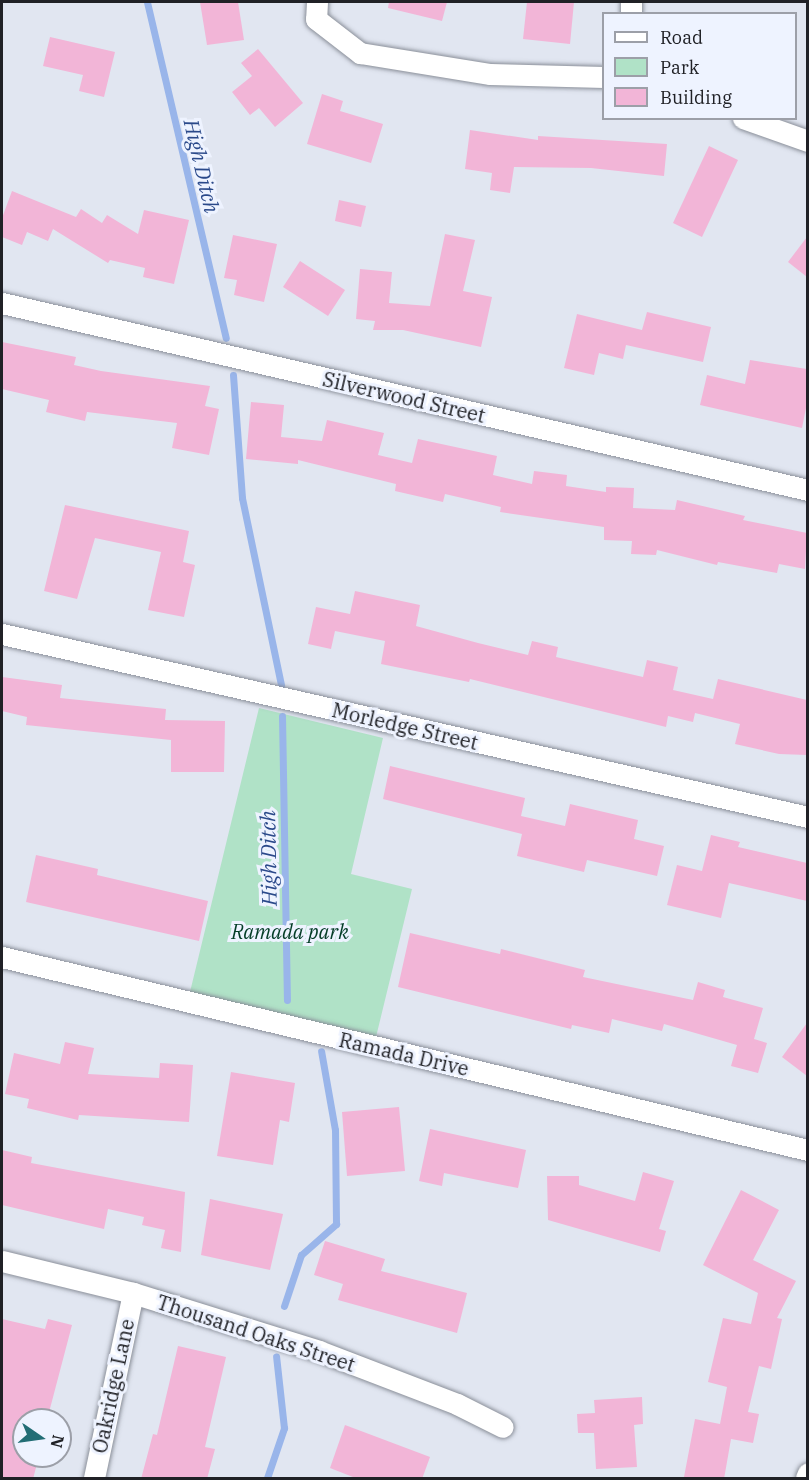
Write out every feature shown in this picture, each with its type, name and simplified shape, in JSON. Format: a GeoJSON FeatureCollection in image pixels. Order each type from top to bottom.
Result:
{"type":"FeatureCollection","features":[{"type":"Feature","properties":{"kind":"street"},"geometry":{"type":"LineString","coordinates":[[317,10],[360,53],[490,74],[602,77]]}},
{"type":"Feature","properties":{"kind":"street"},"geometry":{"type":"LineString","coordinates":[[749,120],[807,141]]}},
{"type":"Feature","properties":{"kind":"street","name":"Silverwood Street"},"geometry":{"type":"LineString","coordinates":[[2,303],[807,490]]}},
{"type":"Feature","properties":{"kind":"street","name":"Morledge Street"},"geometry":{"type":"LineString","coordinates":[[2,634],[807,817]]}},
{"type":"Feature","properties":{"kind":"street","name":"Ramada Drive"},"geometry":{"type":"LineString","coordinates":[[2,957],[807,1150]]}},
{"type":"Feature","properties":{"kind":"street","name":"Thousand Oaks Street"},"geometry":{"type":"LineString","coordinates":[[2,1262],[133,1293],[319,1351],[457,1404],[503,1427]]}},
{"type":"Feature","properties":{"kind":"street","name":"Oakridge Lane"},"geometry":{"type":"LineString","coordinates":[[94,1479],[133,1293]]}},
{"type":"Feature","properties":{"kind":"street"},"geometry":{"type":"LineString","coordinates":[[806,1479],[807,1473]]}},
{"type":"Feature","properties":{"kind":"green space","name":"Ramada park"},"geometry":{"type":"Polygon","coordinates":[[[259,708],[383,738],[351,874],[412,889],[376,1037],[190,992],[259,708]]]}},
{"type":"Feature","properties":{"kind":"building"},"geometry":{"type":"Polygon","coordinates":[[[200,2],[238,2],[244,40],[207,45],[200,2]]]}},
{"type":"Feature","properties":{"kind":"building"},"geometry":{"type":"Polygon","coordinates":[[[389,2],[447,2],[442,21],[388,8],[389,2]]]}},
{"type":"Feature","properties":{"kind":"building"},"geometry":{"type":"Polygon","coordinates":[[[527,2],[574,2],[570,44],[523,39],[527,2]]]}},
{"type":"Feature","properties":{"kind":"building"},"geometry":{"type":"Polygon","coordinates":[[[50,37],[115,52],[104,97],[79,91],[83,75],[43,66],[50,37]]]}},
{"type":"Feature","properties":{"kind":"building"},"geometry":{"type":"Polygon","coordinates":[[[258,49],[303,103],[275,127],[259,108],[250,115],[232,92],[252,76],[241,63],[258,49]]]}},
{"type":"Feature","properties":{"kind":"building"},"geometry":{"type":"Polygon","coordinates":[[[322,94],[343,101],[340,111],[383,124],[371,163],[307,144],[322,94]]]}},
{"type":"Feature","properties":{"kind":"building"},"geometry":{"type":"Polygon","coordinates":[[[470,130],[538,140],[538,136],[667,144],[664,176],[591,168],[514,167],[510,193],[490,190],[492,173],[465,169],[470,130]]]}},
{"type":"Feature","properties":{"kind":"building"},"geometry":{"type":"Polygon","coordinates":[[[709,146],[738,160],[702,237],[673,223],[709,146]]]}},
{"type":"Feature","properties":{"kind":"building"},"geometry":{"type":"Polygon","coordinates":[[[12,191],[76,217],[81,209],[102,223],[107,215],[138,234],[144,210],[189,220],[174,284],[143,277],[145,268],[110,260],[108,263],[53,229],[48,241],[27,232],[22,245],[2,237],[2,218],[12,191]]]}},
{"type":"Feature","properties":{"kind":"building"},"geometry":{"type":"Polygon","coordinates":[[[339,200],[366,206],[361,227],[335,221],[339,200]]]}},
{"type":"Feature","properties":{"kind":"building"},"geometry":{"type":"Polygon","coordinates":[[[445,234],[475,240],[463,291],[492,297],[481,347],[403,330],[373,330],[375,321],[356,319],[360,269],[392,272],[389,303],[430,306],[445,234]]]}},
{"type":"Feature","properties":{"kind":"building"},"geometry":{"type":"Polygon","coordinates":[[[233,235],[277,244],[264,302],[234,295],[237,280],[224,278],[233,235]]]}},
{"type":"Feature","properties":{"kind":"building"},"geometry":{"type":"Polygon","coordinates":[[[807,237],[807,277],[788,262],[807,237]]]}},
{"type":"Feature","properties":{"kind":"building"},"geometry":{"type":"Polygon","coordinates":[[[300,261],[345,290],[328,316],[283,287],[300,261]]]}},
{"type":"Feature","properties":{"kind":"building"},"geometry":{"type":"Polygon","coordinates":[[[647,312],[711,327],[703,362],[626,345],[623,359],[599,353],[594,375],[564,368],[577,314],[642,330],[647,312]]]}},
{"type":"Feature","properties":{"kind":"building"},"geometry":{"type":"Polygon","coordinates":[[[2,342],[76,357],[74,365],[101,371],[210,386],[205,406],[219,409],[209,455],[172,448],[177,423],[87,412],[85,421],[46,412],[49,400],[2,389],[2,342]]]}},
{"type":"Feature","properties":{"kind":"building"},"geometry":{"type":"Polygon","coordinates":[[[750,360],[807,369],[807,403],[802,428],[700,405],[707,375],[745,384],[750,360]]]}},
{"type":"Feature","properties":{"kind":"building"},"geometry":{"type":"Polygon","coordinates":[[[251,402],[284,405],[281,437],[322,441],[327,420],[384,433],[378,455],[412,463],[418,439],[497,456],[493,475],[532,484],[534,471],[567,475],[566,486],[606,492],[606,487],[634,488],[633,508],[675,510],[677,500],[745,516],[743,520],[807,533],[805,569],[779,564],[777,573],[718,562],[717,565],[657,550],[656,555],[631,554],[632,541],[604,540],[604,527],[500,512],[501,507],[445,494],[443,502],[395,491],[396,484],[298,460],[298,464],[246,459],[251,402]]]}},
{"type":"Feature","properties":{"kind":"building"},"geometry":{"type":"Polygon","coordinates":[[[65,505],[189,531],[183,562],[195,565],[184,617],[148,610],[161,552],[95,538],[77,599],[44,591],[65,505]]]}},
{"type":"Feature","properties":{"kind":"building"},"geometry":{"type":"Polygon","coordinates":[[[355,591],[420,605],[416,626],[478,643],[528,655],[532,641],[558,647],[556,657],[643,677],[647,660],[678,667],[673,690],[713,699],[718,679],[807,700],[807,755],[779,754],[735,744],[740,724],[695,713],[693,722],[668,716],[666,727],[470,679],[469,682],[381,664],[385,641],[335,631],[331,649],[308,644],[316,607],[350,614],[355,591]]]}},
{"type":"Feature","properties":{"kind":"building"},"geometry":{"type":"Polygon","coordinates":[[[2,677],[62,685],[60,698],[166,709],[165,720],[225,721],[224,772],[171,772],[171,740],[26,725],[27,717],[2,711],[2,677]]]}},
{"type":"Feature","properties":{"kind":"building"},"geometry":{"type":"Polygon","coordinates":[[[390,766],[525,798],[521,816],[565,826],[570,804],[638,820],[634,839],[664,846],[657,876],[587,860],[584,872],[517,856],[522,834],[383,799],[390,766]]]}},
{"type":"Feature","properties":{"kind":"building"},"geometry":{"type":"Polygon","coordinates":[[[711,835],[740,842],[738,847],[807,863],[807,901],[729,883],[721,918],[667,905],[677,865],[702,871],[711,835]]]}},
{"type":"Feature","properties":{"kind":"building"},"geometry":{"type":"Polygon","coordinates":[[[36,855],[98,869],[97,875],[208,901],[199,941],[26,902],[36,855]]]}},
{"type":"Feature","properties":{"kind":"building"},"geometry":{"type":"Polygon","coordinates":[[[410,933],[500,954],[501,949],[585,970],[583,977],[693,1000],[698,982],[725,990],[723,997],[763,1008],[754,1039],[767,1043],[758,1073],[731,1066],[737,1045],[664,1024],[662,1031],[612,1019],[609,1033],[572,1025],[571,1029],[398,987],[410,933]]]}},
{"type":"Feature","properties":{"kind":"building"},"geometry":{"type":"Polygon","coordinates":[[[807,1023],[807,1076],[782,1057],[807,1023]]]}},
{"type":"Feature","properties":{"kind":"building"},"geometry":{"type":"Polygon","coordinates":[[[65,1042],[94,1048],[88,1074],[159,1078],[160,1063],[193,1065],[189,1122],[79,1115],[78,1120],[27,1108],[29,1099],[5,1094],[14,1053],[60,1064],[65,1042]]]}},
{"type":"Feature","properties":{"kind":"building"},"geometry":{"type":"Polygon","coordinates":[[[231,1072],[295,1083],[289,1122],[280,1120],[273,1165],[217,1156],[231,1072]]]}},
{"type":"Feature","properties":{"kind":"building"},"geometry":{"type":"Polygon","coordinates":[[[399,1107],[405,1171],[347,1176],[342,1112],[399,1107]]]}},
{"type":"Feature","properties":{"kind":"building"},"geometry":{"type":"Polygon","coordinates":[[[430,1129],[526,1150],[518,1188],[444,1173],[442,1186],[419,1181],[430,1129]]]}},
{"type":"Feature","properties":{"kind":"building"},"geometry":{"type":"Polygon","coordinates":[[[2,1150],[32,1157],[31,1163],[185,1192],[181,1252],[161,1248],[165,1230],[142,1225],[144,1217],[108,1209],[104,1229],[2,1205],[2,1150]]]}},
{"type":"Feature","properties":{"kind":"building"},"geometry":{"type":"Polygon","coordinates":[[[643,1172],[674,1181],[659,1229],[666,1231],[660,1252],[548,1220],[547,1176],[579,1176],[579,1185],[635,1201],[643,1172]]]}},
{"type":"Feature","properties":{"kind":"building"},"geometry":{"type":"Polygon","coordinates":[[[741,1190],[779,1210],[753,1260],[796,1281],[777,1318],[782,1319],[771,1369],[759,1366],[748,1412],[759,1414],[753,1443],[731,1439],[724,1479],[693,1479],[684,1477],[695,1419],[720,1424],[727,1387],[708,1382],[723,1318],[751,1324],[758,1293],[703,1265],[741,1190]]]}},
{"type":"Feature","properties":{"kind":"building"},"geometry":{"type":"Polygon","coordinates":[[[210,1199],[283,1214],[270,1270],[201,1255],[210,1199]]]}},
{"type":"Feature","properties":{"kind":"building"},"geometry":{"type":"Polygon","coordinates":[[[325,1241],[385,1259],[381,1271],[467,1293],[457,1333],[338,1300],[343,1284],[314,1275],[325,1241]]]}},
{"type":"Feature","properties":{"kind":"building"},"geometry":{"type":"Polygon","coordinates":[[[2,1319],[45,1329],[48,1319],[72,1325],[50,1408],[12,1408],[12,1468],[36,1468],[33,1479],[2,1479],[2,1319]]]}},
{"type":"Feature","properties":{"kind":"building"},"geometry":{"type":"Polygon","coordinates":[[[178,1346],[226,1357],[205,1447],[215,1449],[207,1479],[141,1479],[153,1434],[157,1435],[178,1346]]]}},
{"type":"Feature","properties":{"kind":"building"},"geometry":{"type":"Polygon","coordinates":[[[642,1397],[643,1424],[634,1425],[637,1467],[596,1469],[594,1433],[578,1433],[577,1414],[595,1413],[594,1400],[642,1397]]]}},
{"type":"Feature","properties":{"kind":"building"},"geometry":{"type":"Polygon","coordinates":[[[345,1425],[430,1457],[422,1479],[358,1479],[330,1468],[345,1425]]]}},
{"type":"Feature","properties":{"kind":"waterway","name":"High Ditch"},"geometry":{"type":"LineString","coordinates":[[147,2],[226,338]]}},
{"type":"Feature","properties":{"kind":"waterway","name":"High Ditch"},"geometry":{"type":"LineString","coordinates":[[233,375],[242,498],[281,685]]}},
{"type":"Feature","properties":{"kind":"waterway","name":"High Ditch"},"geometry":{"type":"LineString","coordinates":[[282,716],[287,1000]]}},
{"type":"Feature","properties":{"kind":"waterway","name":"High Ditch"},"geometry":{"type":"LineString","coordinates":[[284,1306],[301,1255],[336,1224],[335,1130],[321,1051]]}},
{"type":"Feature","properties":{"kind":"waterway","name":"High Ditch"},"geometry":{"type":"LineString","coordinates":[[267,1478],[284,1428],[276,1356]]}}]}
